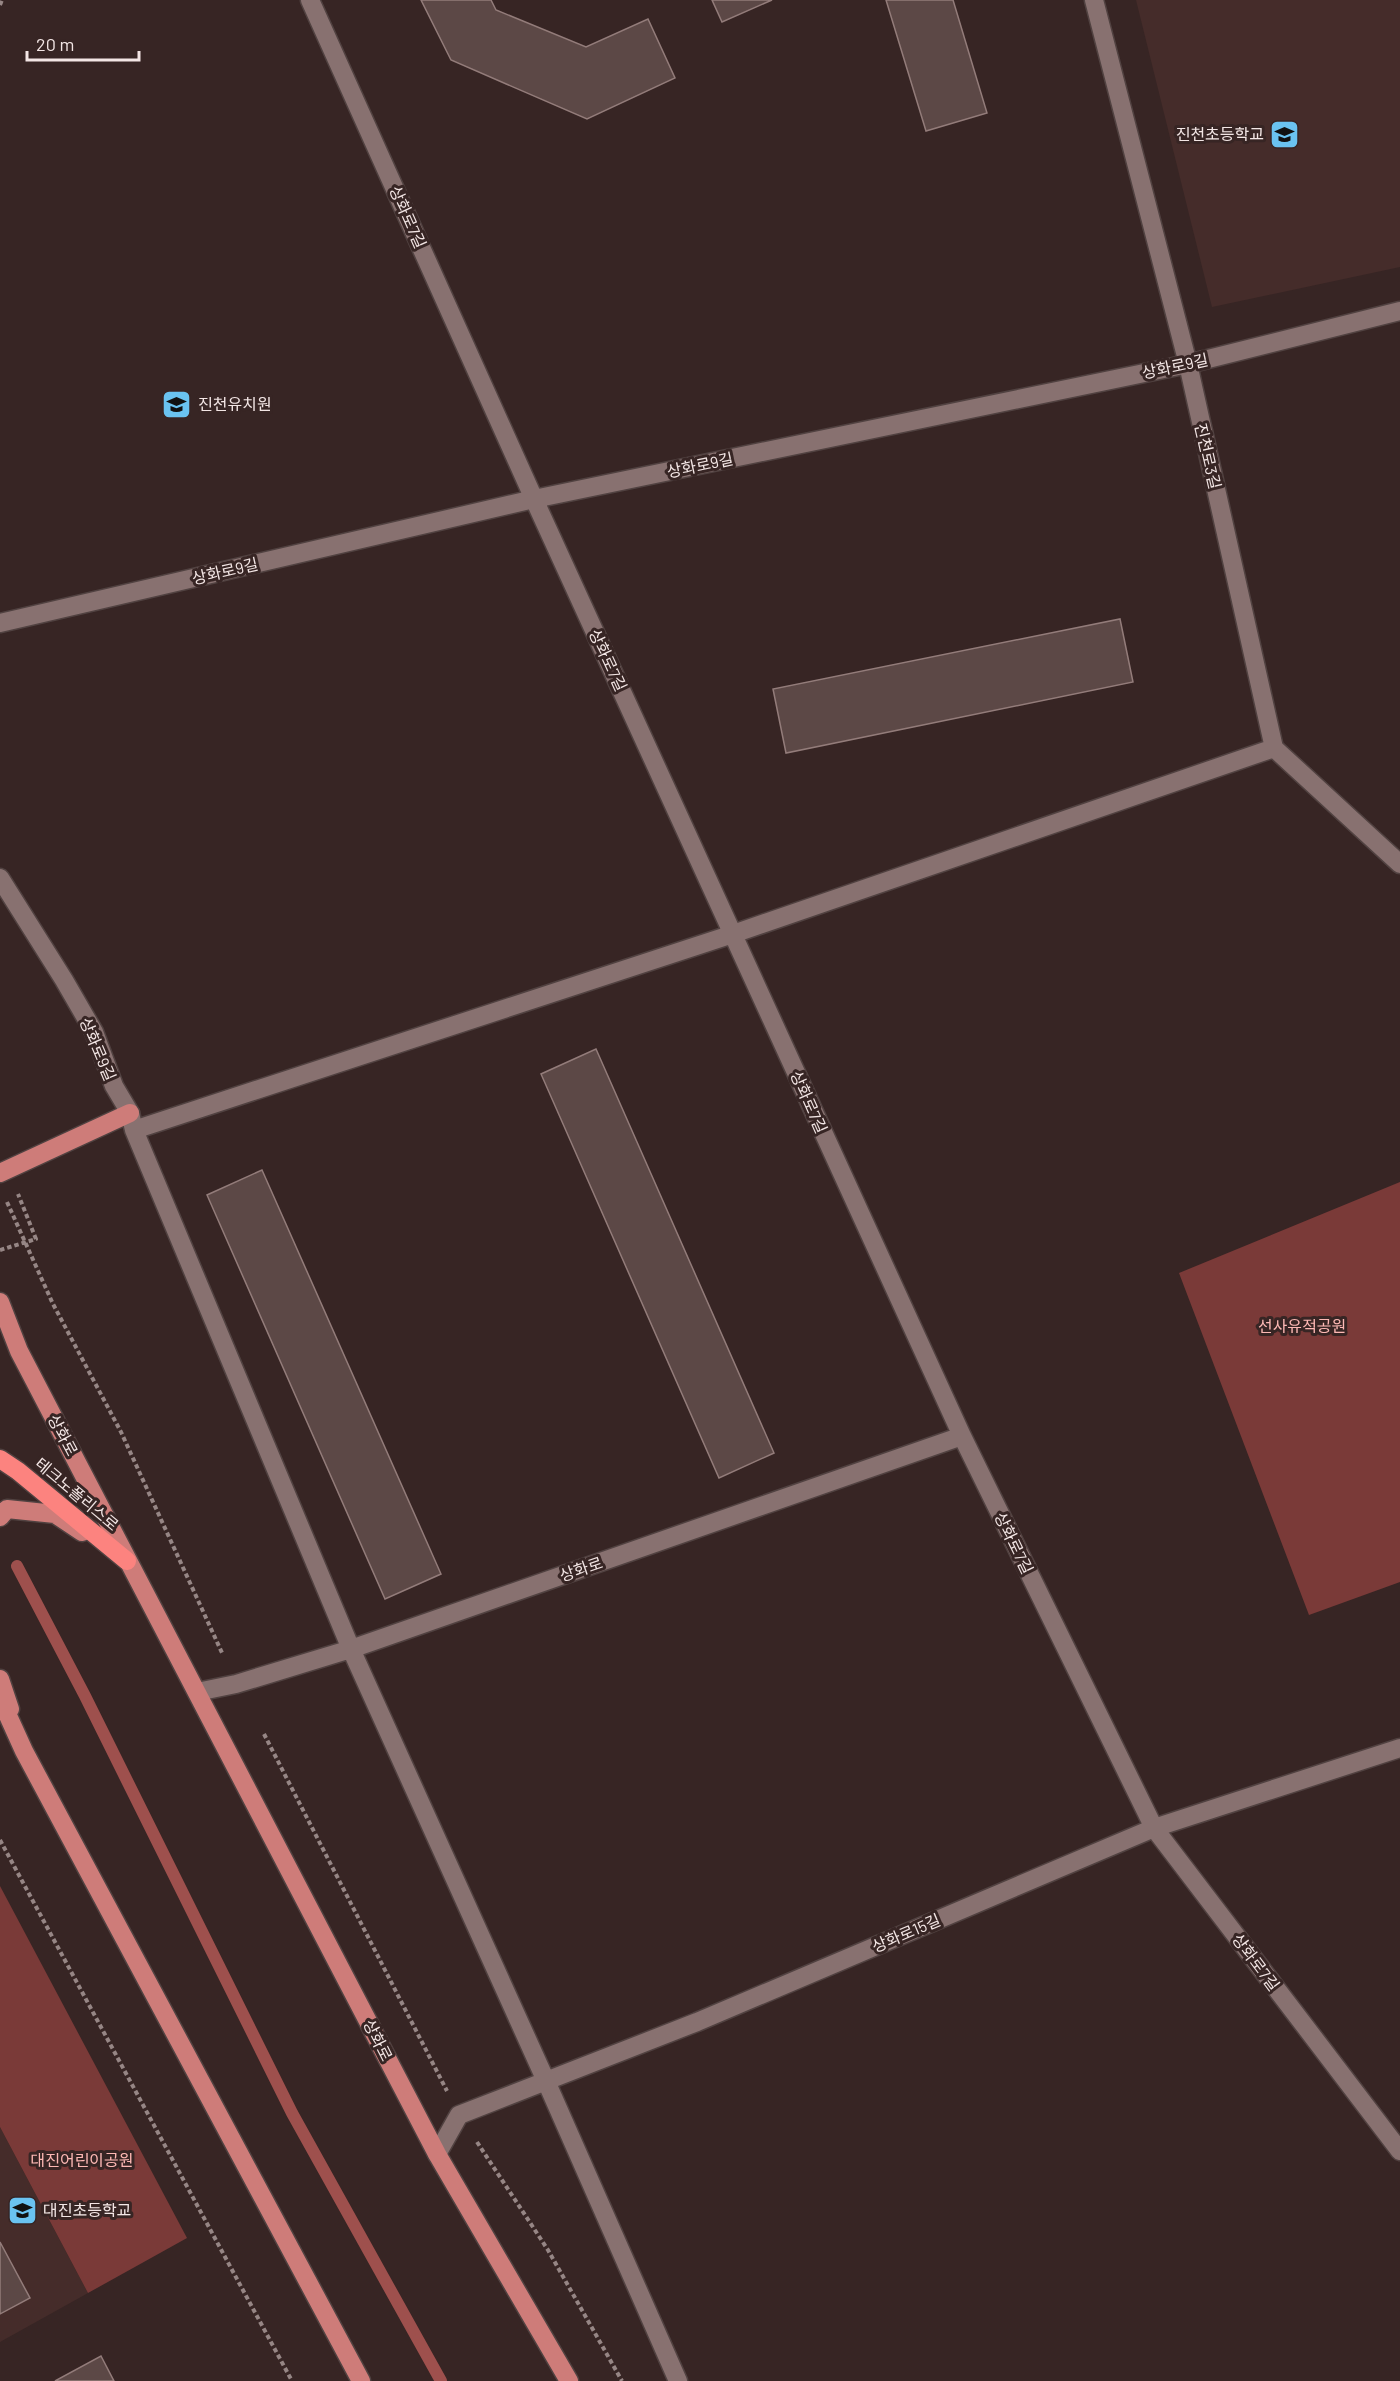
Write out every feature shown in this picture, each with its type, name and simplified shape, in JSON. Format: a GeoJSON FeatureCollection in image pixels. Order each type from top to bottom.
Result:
{"type":"FeatureCollection","features":[{"type":"Feature","properties":{"kind":"highway","name":"테크노폴리스로"},"geometry":{"type":"LineString","coordinates":[[0,1459],[18,1471],[127,1561]]}},
{"type":"Feature","properties":{"kind":"main road"},"geometry":{"type":"LineString","coordinates":[[4,1171],[132,1121]]}},
{"type":"Feature","properties":{"kind":"main road","name":"상화로"},"geometry":{"type":"LineString","coordinates":[[0,1302],[19,1351],[437,2154],[569,2381]]}},
{"type":"Feature","properties":{"kind":"main road"},"geometry":{"type":"LineString","coordinates":[[0,1517],[7,1509],[55,1514],[127,1561]]}},
{"type":"Feature","properties":{"kind":"main road"},"geometry":{"type":"LineString","coordinates":[[0,1679],[24,1751]]}},
{"type":"Feature","properties":{"kind":"main road"},"geometry":{"type":"LineString","coordinates":[[0,1698],[24,1751],[361,2381]]}},
{"type":"Feature","properties":{"kind":"main road"},"geometry":{"type":"LineString","coordinates":[[0,1722],[24,1751]]}},
{"type":"Feature","properties":{"kind":"street","name":"상화로7길"},"geometry":{"type":"LineString","coordinates":[[310,0],[534,499],[962,1436],[1154,1828],[1400,2151]]}},
{"type":"Feature","properties":{"kind":"street","name":"진천로3길"},"geometry":{"type":"LineString","coordinates":[[1094,0],[1188,364],[1274,748]]}},
{"type":"Feature","properties":{"kind":"street","name":"상화로9길"},"geometry":{"type":"LineString","coordinates":[[0,623],[534,499],[1188,364],[1400,311]]}},
{"type":"Feature","properties":{"kind":"street"},"geometry":{"type":"LineString","coordinates":[[132,1121],[733,934],[1274,748],[1400,864]]}},
{"type":"Feature","properties":{"kind":"street","name":"상화로9길"},"geometry":{"type":"LineString","coordinates":[[0,878],[94,1032],[114,1086],[132,1121],[351,1649],[546,2080],[678,2381]]}},
{"type":"Feature","properties":{"kind":"street","name":"상화로"},"geometry":{"type":"LineString","coordinates":[[197,1692],[236,1684],[351,1649],[962,1436]]}},
{"type":"Feature","properties":{"kind":"street","name":"상화로15길"},"geometry":{"type":"LineString","coordinates":[[459,2115],[697,2022],[1154,1828],[1400,1748]]}},
{"type":"Feature","properties":{"kind":"street"},"geometry":{"type":"LineString","coordinates":[[437,2154],[459,2115]]}},
{"type":"Feature","properties":{"kind":"path"},"geometry":{"type":"LineString","coordinates":[[0,5],[2,0]]}},
{"type":"Feature","properties":{"kind":"path"},"geometry":{"type":"LineString","coordinates":[[0,1250],[36,1239],[4,1171]]}},
{"type":"Feature","properties":{"kind":"path"},"geometry":{"type":"LineString","coordinates":[[7,1202],[54,1304],[121,1432],[223,1655]]}},
{"type":"Feature","properties":{"kind":"path"},"geometry":{"type":"LineString","coordinates":[[264,1734],[459,2115],[548,2250],[622,2381]]}},
{"type":"Feature","properties":{"kind":"path"},"geometry":{"type":"LineString","coordinates":[[0,1840],[292,2381]]}},
{"type":"Feature","properties":{"kind":"shaded area","name":"진천초등학교"},"geometry":{"type":"Polygon","coordinates":[[[1136,0],[1400,0],[1400,267],[1212,307],[1136,0]]]}},
{"type":"Feature","properties":{"kind":"shaded area","name":"대진초등학교"},"geometry":{"type":"Polygon","coordinates":[[[0,2127],[88,2293],[0,2342],[0,2127]]]}},
{"type":"Feature","properties":{"kind":"green space","name":"선사유적공원"},"geometry":{"type":"Polygon","coordinates":[[[1400,1182],[1400,1582],[1309,1615],[1179,1273],[1400,1182]]]}},
{"type":"Feature","properties":{"kind":"green space","name":"대진어린이공원"},"geometry":{"type":"Polygon","coordinates":[[[0,1886],[187,2238],[88,2293],[0,2127],[0,1886]]]}},
{"type":"Feature","properties":{"kind":"building"},"geometry":{"type":"Polygon","coordinates":[[[421,0],[491,0],[496,10],[586,47],[648,19],[675,78],[587,119],[451,60],[421,0]]]}},
{"type":"Feature","properties":{"kind":"building"},"geometry":{"type":"Polygon","coordinates":[[[712,0],[772,0],[722,22],[712,0]]]}},
{"type":"Feature","properties":{"kind":"building"},"geometry":{"type":"Polygon","coordinates":[[[886,0],[953,0],[987,113],[926,131],[886,0]]]}},
{"type":"Feature","properties":{"kind":"building"},"geometry":{"type":"Polygon","coordinates":[[[1120,619],[1133,682],[786,753],[773,689],[1120,619]]]}},
{"type":"Feature","properties":{"kind":"building"},"geometry":{"type":"Polygon","coordinates":[[[596,1049],[774,1453],[719,1478],[541,1074],[596,1049]]]}},
{"type":"Feature","properties":{"kind":"building"},"geometry":{"type":"Polygon","coordinates":[[[262,1170],[441,1574],[385,1599],[207,1195],[262,1170]]]}},
{"type":"Feature","properties":{"kind":"building"},"geometry":{"type":"Polygon","coordinates":[[[0,2242],[30,2298],[0,2314],[0,2242]]]}},
{"type":"Feature","properties":{"kind":"building"},"geometry":{"type":"Polygon","coordinates":[[[101,2356],[114,2381],[55,2381],[101,2356]]]}},
{"type":"Feature","properties":{"kind":"waterway"},"geometry":{"type":"LineString","coordinates":[[17,1566],[85,1696],[292,2113],[441,2381]]}},
{"type":"Feature","properties":{"kind":"place","name":"진천초등학교"},"geometry":{"type":"Point","coordinates":[1285,134]}},
{"type":"Feature","properties":{"kind":"place","name":"진천유치원"},"geometry":{"type":"Point","coordinates":[177,404]}},
{"type":"Feature","properties":{"kind":"place","name":"대진초등학교"},"geometry":{"type":"Point","coordinates":[22,2210]}}]}
